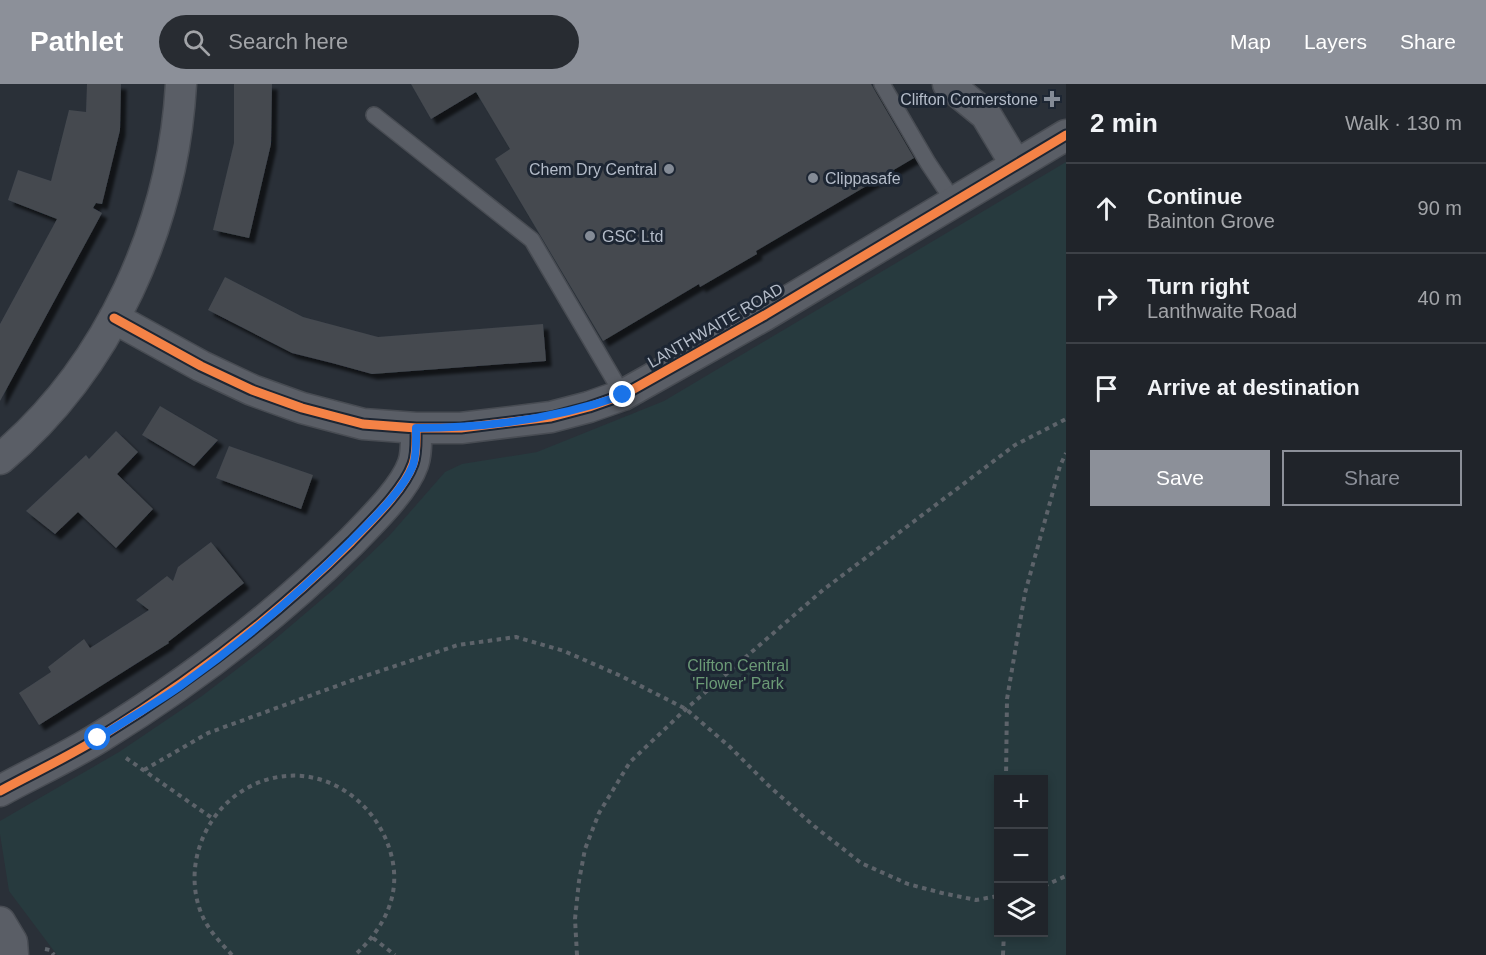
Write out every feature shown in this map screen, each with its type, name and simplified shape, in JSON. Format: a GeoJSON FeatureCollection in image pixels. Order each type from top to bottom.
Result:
{"type":"FeatureCollection","features":[{"type":"Feature","properties":{"kind":"street"},"geometry":{"type":"LineString","coordinates":[[0,459],[29,433],[74,380],[114,318],[150,238],[166,187],[175,139],[180,84]]}},
{"type":"Feature","properties":{"kind":"street"},"geometry":{"type":"LineString","coordinates":[[948,84],[986,115],[1016,165]]}},
{"type":"Feature","properties":{"kind":"street","name":"LANTHWAITE ROAD"},"geometry":{"type":"LineString","coordinates":[[114,318],[201,366],[252,390],[302,408],[363,424],[416,428],[461,428],[551,417],[623,395],[765,315],[1066,135]]}},
{"type":"Feature","properties":{"kind":"street"},"geometry":{"type":"LineString","coordinates":[[0,791],[98,738],[178,687],[243,638],[336,556],[372,520],[404,481],[414,464],[417,444],[416,428]]}},
{"type":"Feature","properties":{"kind":"street"},"geometry":{"type":"LineString","coordinates":[[0,922],[12,942],[12,955]]}},
{"type":"Feature","properties":{"kind":"lane"},"geometry":{"type":"LineString","coordinates":[[882,84],[928,163],[954,202]]}},
{"type":"Feature","properties":{"kind":"lane"},"geometry":{"type":"LineString","coordinates":[[374,115],[532,240],[623,395]]}},
{"type":"Feature","properties":{"kind":"path"},"geometry":{"type":"LineString","coordinates":[[577,955],[575,919],[585,849],[599,813],[630,762],[686,709],[823,590],[1016,445],[1066,419]]}},
{"type":"Feature","properties":{"kind":"path"},"geometry":{"type":"LineString","coordinates":[[1006,775],[1007,699],[1025,592],[1060,466],[1066,453]]}},
{"type":"Feature","properties":{"kind":"path"},"geometry":{"type":"LineString","coordinates":[[144,770],[208,733],[353,680],[458,645],[516,637],[564,651],[621,676],[686,709],[814,826],[861,862],[908,884],[942,893],[976,900],[994,897]]}},
{"type":"Feature","properties":{"kind":"path"},"geometry":{"type":"LineString","coordinates":[[98,738],[212,818]]}},
{"type":"Feature","properties":{"kind":"path"},"geometry":{"type":"LineString","coordinates":[[232,955],[213,935],[199,907],[194,877],[199,846],[212,818],[231,799],[253,785],[279,777],[305,777],[331,783],[354,796],[373,814],[387,837],[394,863],[394,889],[387,915],[373,938],[355,955]]}},
{"type":"Feature","properties":{"kind":"path"},"geometry":{"type":"LineString","coordinates":[[1048,884],[1066,876]]}},
{"type":"Feature","properties":{"kind":"path"},"geometry":{"type":"LineString","coordinates":[[1003,955],[1004,937]]}},
{"type":"Feature","properties":{"kind":"path"},"geometry":{"type":"LineString","coordinates":[[373,938],[395,955]]}},
{"type":"Feature","properties":{"kind":"green space","name":"Clifton Central 'Flower' Park"},"geometry":{"type":"Polygon","coordinates":[[[1066,162],[1066,955],[57,955],[9,891],[0,821],[119,752],[202,696],[267,646],[334,589],[389,536],[445,472],[462,464],[537,452],[664,401],[1066,162]]]}},
{"type":"Feature","properties":{"kind":"building"},"geometry":{"type":"Polygon","coordinates":[[[87,84],[121,84],[120,130],[102,204],[96,203],[93,208],[102,213],[0,401],[0,324],[57,219],[8,200],[18,170],[51,181],[69,110],[86,112],[87,84]]]}},
{"type":"Feature","properties":{"kind":"building"},"geometry":{"type":"Polygon","coordinates":[[[234,84],[272,84],[271,144],[249,238],[213,230],[234,143],[234,84]]]}},
{"type":"Feature","properties":{"kind":"building"},"geometry":{"type":"Polygon","coordinates":[[[411,84],[871,84],[914,158],[756,251],[757,254],[700,287],[699,284],[603,341],[495,159],[510,149],[476,92],[431,119],[411,84]]]}},
{"type":"Feature","properties":{"kind":"building"},"geometry":{"type":"Polygon","coordinates":[[[225,277],[303,317],[378,337],[543,324],[546,361],[372,374],[292,353],[208,310],[225,277]]]}},
{"type":"Feature","properties":{"kind":"building"},"geometry":{"type":"Polygon","coordinates":[[[160,406],[218,440],[194,466],[142,435],[160,406]]]}},
{"type":"Feature","properties":{"kind":"building"},"geometry":{"type":"Polygon","coordinates":[[[116,431],[138,452],[117,474],[153,509],[116,548],[78,512],[55,534],[26,511],[86,455],[89,459],[116,431]]]}},
{"type":"Feature","properties":{"kind":"building"},"geometry":{"type":"Polygon","coordinates":[[[229,446],[313,475],[301,509],[216,478],[229,446]]]}},
{"type":"Feature","properties":{"kind":"building"},"geometry":{"type":"Polygon","coordinates":[[[211,542],[244,583],[169,643],[39,725],[19,693],[51,672],[48,667],[84,639],[90,648],[149,610],[136,600],[167,576],[173,581],[178,567],[211,542]]]}},
{"type":"Feature","properties":{"kind":"cycle path"},"geometry":{"type":"LineString","coordinates":[[114,318],[201,366],[252,390],[302,408],[363,424],[416,428],[461,428],[551,417],[623,395],[765,315],[1066,135]]}},
{"type":"Feature","properties":{"kind":"cycle path"},"geometry":{"type":"LineString","coordinates":[[0,791],[76,751],[134,716],[231,647],[293,596],[351,542],[386,505],[402,484],[414,460],[416,428]]}},
{"type":"Feature","properties":{"kind":"place","name":"Clifton Cornerstone"},"geometry":{"type":"Point","coordinates":[1052,99]}},
{"type":"Feature","properties":{"kind":"place","name":"Chem Dry Central"},"geometry":{"type":"Point","coordinates":[669,169]}},
{"type":"Feature","properties":{"kind":"place","name":"Clippasafe"},"geometry":{"type":"Point","coordinates":[813,178]}},
{"type":"Feature","properties":{"kind":"place","name":"GSC Ltd"},"geometry":{"type":"Point","coordinates":[590,236]}},
{"type":"Feature","properties":{"kind":"route"},"geometry":{"type":"LineString","coordinates":[[98,738],[178,687],[243,638],[336,556],[372,520],[404,481],[414,464],[417,444],[416,428],[461,428],[551,417],[623,395]]}}]}
